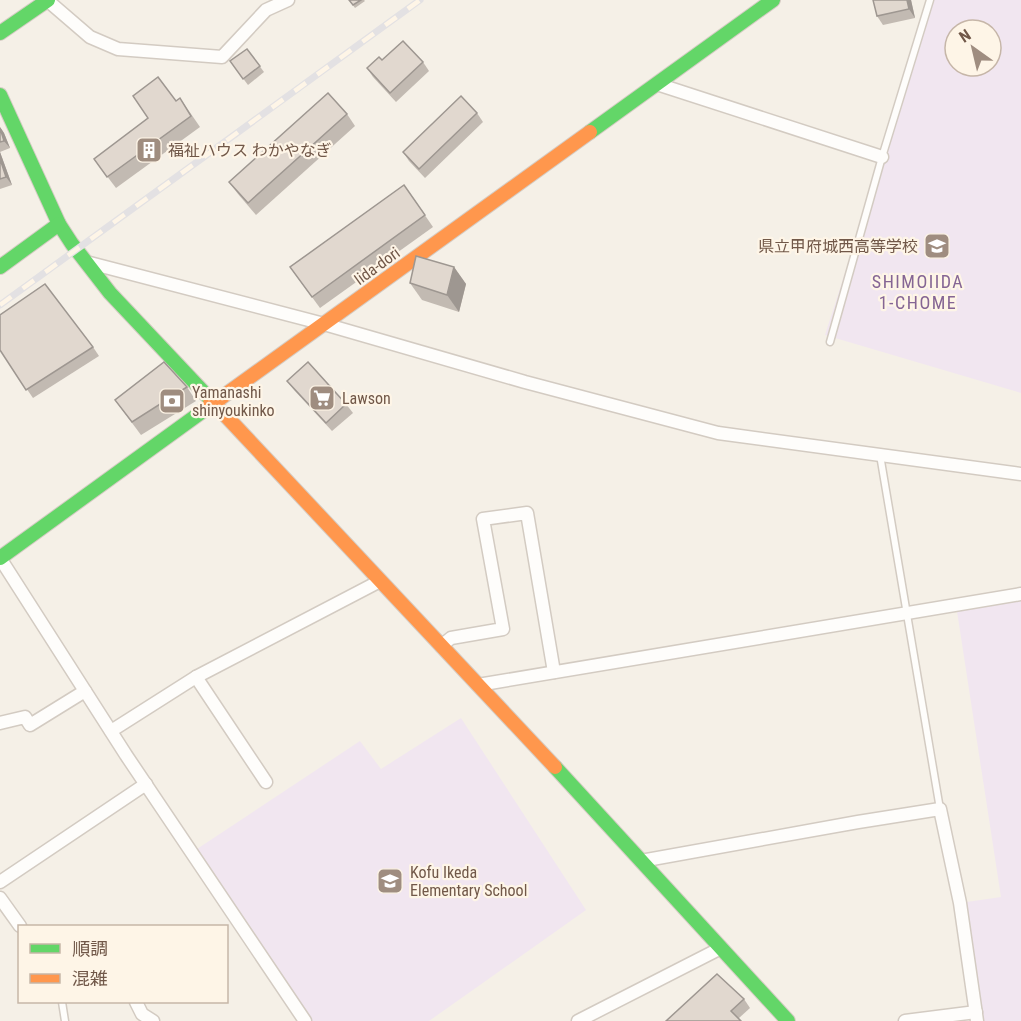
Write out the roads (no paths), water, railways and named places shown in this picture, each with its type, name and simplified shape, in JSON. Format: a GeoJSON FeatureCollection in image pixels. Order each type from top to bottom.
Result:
{"type":"FeatureCollection","features":[{"type":"Feature","properties":{"kind":"street"},"geometry":{"type":"LineString","coordinates":[[0,33],[47,0],[90,37],[118,49],[222,57],[266,10],[288,0]]}},
{"type":"Feature","properties":{"kind":"street","name":"Iida-dori"},"geometry":{"type":"LineString","coordinates":[[0,558],[213,402],[773,0]]}},
{"type":"Feature","properties":{"kind":"street"},"geometry":{"type":"LineString","coordinates":[[657,84],[882,158]]}},
{"type":"Feature","properties":{"kind":"street"},"geometry":{"type":"LineString","coordinates":[[0,95],[59,224],[110,292],[478,685],[788,1021]]}},
{"type":"Feature","properties":{"kind":"street"},"geometry":{"type":"LineString","coordinates":[[0,267],[59,224]]}},
{"type":"Feature","properties":{"kind":"street"},"geometry":{"type":"LineString","coordinates":[[86,262],[324,324],[718,434],[1021,474]]}},
{"type":"Feature","properties":{"kind":"street"},"geometry":{"type":"LineString","coordinates":[[441,646],[451,638],[503,629],[483,519],[526,513],[554,672]]}},
{"type":"Feature","properties":{"kind":"street"},"geometry":{"type":"LineString","coordinates":[[0,558],[111,731],[304,1021]]}},
{"type":"Feature","properties":{"kind":"street"},"geometry":{"type":"LineString","coordinates":[[111,731],[196,677],[380,580]]}},
{"type":"Feature","properties":{"kind":"street"},"geometry":{"type":"LineString","coordinates":[[478,685],[1021,594]]}},
{"type":"Feature","properties":{"kind":"street"},"geometry":{"type":"LineString","coordinates":[[196,677],[266,782]]}},
{"type":"Feature","properties":{"kind":"street"},"geometry":{"type":"LineString","coordinates":[[0,723],[25,717],[30,725],[86,691]]}},
{"type":"Feature","properties":{"kind":"street"},"geometry":{"type":"LineString","coordinates":[[0,882],[146,784]]}},
{"type":"Feature","properties":{"kind":"street"},"geometry":{"type":"LineString","coordinates":[[640,861],[940,809],[960,903],[976,1016],[905,1021]]}},
{"type":"Feature","properties":{"kind":"street"},"geometry":{"type":"LineString","coordinates":[[0,898],[19,925]]}},
{"type":"Feature","properties":{"kind":"street"},"geometry":{"type":"LineString","coordinates":[[578,1021],[721,948]]}},
{"type":"Feature","properties":{"kind":"street"},"geometry":{"type":"LineString","coordinates":[[136,1003],[142,1014],[153,1021]]}},
{"type":"Feature","properties":{"kind":"lane"},"geometry":{"type":"LineString","coordinates":[[830,342],[930,0]]}},
{"type":"Feature","properties":{"kind":"lane"},"geometry":{"type":"LineString","coordinates":[[880,455],[940,809]]}},
{"type":"Feature","properties":{"kind":"lane"},"geometry":{"type":"LineString","coordinates":[[62,1003],[65,1021]]}},
{"type":"Feature","properties":{"kind":"railway"},"geometry":{"type":"LineString","coordinates":[[0,305],[420,0]]}},
{"type":"Feature","properties":{"kind":"place","name":"福祉ハウス わかやなぎ"},"geometry":{"type":"Point","coordinates":[149,150]}},
{"type":"Feature","properties":{"kind":"place","name":"県立甲府城西高等学校"},"geometry":{"type":"Point","coordinates":[937,246]}},
{"type":"Feature","properties":{"kind":"place","name":"Lawson"},"geometry":{"type":"Point","coordinates":[322,398]}},
{"type":"Feature","properties":{"kind":"place","name":"Yamanashi shinyoukinko"},"geometry":{"type":"Point","coordinates":[172,401]}},
{"type":"Feature","properties":{"kind":"place","name":"Kofu Ikeda Elementary School"},"geometry":{"type":"Point","coordinates":[390,881]}},
{"type":"Feature","properties":{"kind":"district","name":"SHIMOIIDA 1-CHOME"},"geometry":{"type":"Point","coordinates":[918,291]}}]}
